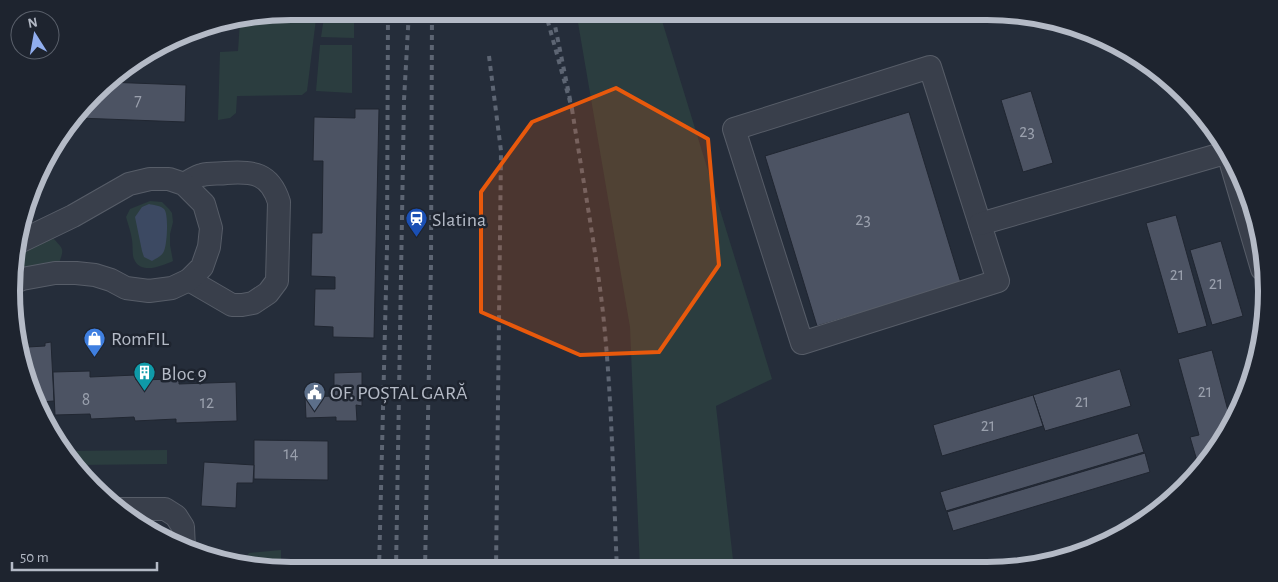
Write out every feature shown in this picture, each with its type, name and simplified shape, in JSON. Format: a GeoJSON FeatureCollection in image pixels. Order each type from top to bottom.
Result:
{"type":"FeatureCollection","features":[{"type":"Feature","properties":{"kind":"street"},"geometry":{"type":"LineString","coordinates":[[930,67],[980,224],[998,282],[802,343],[734,129],[930,67]]}},
{"type":"Feature","properties":{"kind":"street"},"geometry":{"type":"LineString","coordinates":[[980,224],[1221,154]]}},
{"type":"Feature","properties":{"kind":"street"},"geometry":{"type":"LineString","coordinates":[[184,184],[201,175],[251,173],[266,180],[272,186],[279,202],[277,281],[268,294],[252,303],[232,305],[189,280]]}},
{"type":"Feature","properties":{"kind":"street"},"geometry":{"type":"LineString","coordinates":[[21,280],[55,273],[76,273],[95,275],[111,280],[126,288],[149,291],[172,288],[189,280],[202,267],[209,248],[210,228],[204,204],[184,184],[169,179],[150,179],[129,184],[73,216],[25,239]]}},
{"type":"Feature","properties":{"kind":"street"},"geometry":{"type":"LineString","coordinates":[[1240,195],[1253,239]]}},
{"type":"Feature","properties":{"kind":"street"},"geometry":{"type":"LineString","coordinates":[[130,509],[165,509],[176,516],[183,527],[184,539]]}},
{"type":"Feature","properties":{"kind":"highlighted area"},"geometry":{"type":"Polygon","coordinates":[[[616,88],[708,139],[719,265],[659,352],[580,355],[481,312],[481,192],[532,122],[616,88]]]}},
{"type":"Feature","properties":{"kind":"shaded area"},"geometry":{"type":"Polygon","coordinates":[[[316,20],[307,91],[302,95],[237,96],[236,113],[230,118],[218,120],[220,52],[238,51],[240,25],[256,22],[316,20]]]}},
{"type":"Feature","properties":{"kind":"shaded area"},"geometry":{"type":"Polygon","coordinates":[[[324,20],[354,20],[354,38],[321,37],[324,20]]]}},
{"type":"Feature","properties":{"kind":"shaded area"},"geometry":{"type":"Polygon","coordinates":[[[578,20],[662,20],[772,379],[716,406],[733,562],[640,562],[630,327],[578,20]]]}},
{"type":"Feature","properties":{"kind":"shaded area"},"geometry":{"type":"Polygon","coordinates":[[[320,45],[352,45],[352,93],[316,91],[320,45]]]}},
{"type":"Feature","properties":{"kind":"shaded area"},"geometry":{"type":"Polygon","coordinates":[[[150,201],[162,202],[172,213],[173,222],[170,245],[173,261],[157,267],[146,268],[137,264],[134,259],[132,237],[126,217],[130,209],[150,201]]]}},
{"type":"Feature","properties":{"kind":"shaded area"},"geometry":{"type":"Polygon","coordinates":[[[54,239],[60,245],[62,255],[59,263],[21,272],[23,253],[46,240],[54,239]]]}},
{"type":"Feature","properties":{"kind":"shaded area"},"geometry":{"type":"Polygon","coordinates":[[[167,450],[167,464],[83,465],[72,451],[167,450]]]}},
{"type":"Feature","properties":{"kind":"shaded area"},"geometry":{"type":"Polygon","coordinates":[[[281,550],[281,561],[246,558],[249,553],[281,550]]]}},
{"type":"Feature","properties":{"kind":"water"},"geometry":{"type":"Polygon","coordinates":[[[149,204],[164,209],[167,223],[164,251],[161,256],[152,261],[144,257],[135,217],[142,207],[149,204]]]}},
{"type":"Feature","properties":{"kind":"building"},"geometry":{"type":"Polygon","coordinates":[[[118,82],[186,85],[185,122],[82,118],[99,99],[118,82]]]}},
{"type":"Feature","properties":{"kind":"building"},"geometry":{"type":"Polygon","coordinates":[[[1031,91],[1053,163],[1023,172],[1001,100],[1031,91]]]}},
{"type":"Feature","properties":{"kind":"building","name":"Slatina"},"geometry":{"type":"Polygon","coordinates":[[[355,109],[379,109],[374,338],[333,337],[333,327],[314,326],[315,289],[335,289],[335,277],[311,276],[312,233],[322,233],[323,161],[313,161],[314,117],[355,118],[355,109]]]}},
{"type":"Feature","properties":{"kind":"building"},"geometry":{"type":"Polygon","coordinates":[[[909,112],[961,283],[817,326],[765,156],[909,112]]]}},
{"type":"Feature","properties":{"kind":"building"},"geometry":{"type":"Polygon","coordinates":[[[1176,215],[1207,326],[1178,334],[1146,223],[1176,215]]]}},
{"type":"Feature","properties":{"kind":"building"},"geometry":{"type":"Polygon","coordinates":[[[1221,241],[1243,316],[1212,325],[1190,250],[1221,241]]]}},
{"type":"Feature","properties":{"kind":"building"},"geometry":{"type":"Polygon","coordinates":[[[24,339],[28,339],[28,347],[45,346],[45,343],[51,342],[54,401],[44,402],[34,378],[24,339]]]}},
{"type":"Feature","properties":{"kind":"building"},"geometry":{"type":"Polygon","coordinates":[[[1212,350],[1229,413],[1222,427],[1197,462],[1190,437],[1199,435],[1178,359],[1212,350]]]}},
{"type":"Feature","properties":{"kind":"building"},"geometry":{"type":"Polygon","coordinates":[[[1120,369],[1131,406],[1045,431],[1033,395],[1120,369]]]}},
{"type":"Feature","properties":{"kind":"building","name":"Bloc 9"},"geometry":{"type":"Polygon","coordinates":[[[90,371],[90,377],[136,375],[136,380],[179,379],[179,384],[236,382],[237,421],[176,423],[176,419],[135,421],[134,417],[91,419],[90,414],[55,415],[53,372],[90,371]]]}},
{"type":"Feature","properties":{"kind":"building"},"geometry":{"type":"Polygon","coordinates":[[[362,372],[362,406],[356,405],[357,421],[336,421],[336,417],[306,418],[305,397],[334,396],[334,373],[362,372]]]}},
{"type":"Feature","properties":{"kind":"building"},"geometry":{"type":"Polygon","coordinates":[[[1033,395],[1043,426],[942,456],[933,425],[1033,395]]]}},
{"type":"Feature","properties":{"kind":"building"},"geometry":{"type":"Polygon","coordinates":[[[1138,433],[1144,452],[946,511],[940,492],[1138,433]]]}},
{"type":"Feature","properties":{"kind":"building"},"geometry":{"type":"Polygon","coordinates":[[[254,440],[328,441],[328,480],[254,479],[254,440]]]}},
{"type":"Feature","properties":{"kind":"building"},"geometry":{"type":"Polygon","coordinates":[[[1145,453],[1150,472],[953,531],[947,512],[1145,453]]]}},
{"type":"Feature","properties":{"kind":"building"},"geometry":{"type":"Polygon","coordinates":[[[204,462],[254,465],[253,483],[237,483],[236,508],[201,506],[204,462]]]}},
{"type":"Feature","properties":{"kind":"railway"},"geometry":{"type":"LineString","coordinates":[[379,562],[387,248],[388,20]]}},
{"type":"Feature","properties":{"kind":"railway"},"geometry":{"type":"LineString","coordinates":[[396,562],[404,100],[408,20]]}},
{"type":"Feature","properties":{"kind":"railway"},"geometry":{"type":"LineString","coordinates":[[425,562],[431,265],[432,20]]}},
{"type":"Feature","properties":{"kind":"railway"},"geometry":{"type":"LineString","coordinates":[[547,20],[572,109],[554,20]]}},
{"type":"Feature","properties":{"kind":"railway"},"geometry":{"type":"LineString","coordinates":[[489,56],[501,151],[496,562]]}},
{"type":"Feature","properties":{"kind":"railway"},"geometry":{"type":"LineString","coordinates":[[572,109],[602,304],[612,437],[617,562]]}},
{"type":"Feature","properties":{"kind":"place","name":"Slatina"},"geometry":{"type":"Point","coordinates":[416,238]}},
{"type":"Feature","properties":{"kind":"place","name":"RomFIL"},"geometry":{"type":"Point","coordinates":[95,357]}},
{"type":"Feature","properties":{"kind":"place","name":"Bloc 9"},"geometry":{"type":"Point","coordinates":[145,392]}},
{"type":"Feature","properties":{"kind":"place","name":"OF. POȘTAL GARĂ"},"geometry":{"type":"Point","coordinates":[314,411]}}]}
